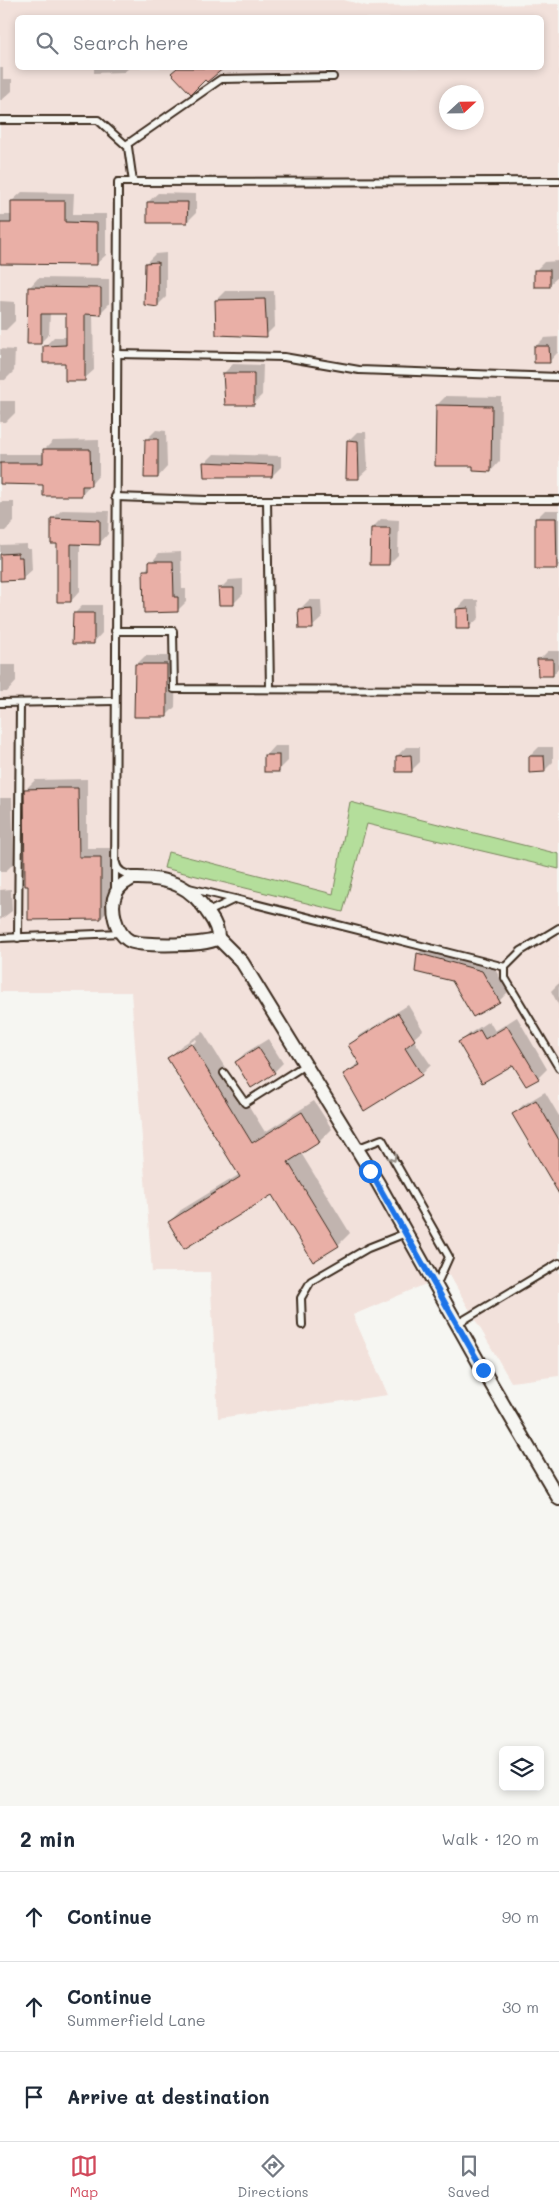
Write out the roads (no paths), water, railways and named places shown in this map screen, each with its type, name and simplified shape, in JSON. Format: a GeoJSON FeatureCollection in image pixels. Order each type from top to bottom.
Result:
{"type":"FeatureCollection","features":[{"type":"Feature","properties":{"kind":"street"},"geometry":{"type":"LineString","coordinates":[[218,938],[208,943],[135,943],[128,940],[117,926],[113,907],[115,894],[122,884],[133,878],[151,878],[185,888],[195,894],[208,912],[218,931],[218,938],[242,962],[356,1149],[559,1499]]}},
{"type":"Feature","properties":{"kind":"lane"},"geometry":{"type":"LineString","coordinates":[[126,145],[221,79],[333,77]]}},
{"type":"Feature","properties":{"kind":"lane"},"geometry":{"type":"LineString","coordinates":[[0,120],[98,120],[128,147],[133,182]]}},
{"type":"Feature","properties":{"kind":"lane"},"geometry":{"type":"LineString","coordinates":[[115,894],[114,701],[118,182],[559,181]]}},
{"type":"Feature","properties":{"kind":"lane"},"geometry":{"type":"LineString","coordinates":[[116,354],[284,357],[359,370],[559,377]]}},
{"type":"Feature","properties":{"kind":"lane"},"geometry":{"type":"LineString","coordinates":[[115,497],[267,500],[559,500]]}},
{"type":"Feature","properties":{"kind":"lane"},"geometry":{"type":"LineString","coordinates":[[267,500],[270,689]]}},
{"type":"Feature","properties":{"kind":"lane"},"geometry":{"type":"LineString","coordinates":[[115,631],[173,631],[174,689],[559,690]]}},
{"type":"Feature","properties":{"kind":"lane"},"geometry":{"type":"LineString","coordinates":[[0,703],[114,701]]}},
{"type":"Feature","properties":{"kind":"lane"},"geometry":{"type":"LineString","coordinates":[[18,938],[20,702]]}},
{"type":"Feature","properties":{"kind":"lane"},"geometry":{"type":"LineString","coordinates":[[114,850],[117,868],[121,872],[151,878]]}},
{"type":"Feature","properties":{"kind":"lane"},"geometry":{"type":"LineString","coordinates":[[185,888],[505,967]]}},
{"type":"Feature","properties":{"kind":"lane"},"geometry":{"type":"LineString","coordinates":[[208,912],[235,899]]}},
{"type":"Feature","properties":{"kind":"lane"},"geometry":{"type":"LineString","coordinates":[[559,928],[520,951],[505,967],[505,978],[559,1068]]}},
{"type":"Feature","properties":{"kind":"lane"},"geometry":{"type":"LineString","coordinates":[[0,938],[122,934]]}},
{"type":"Feature","properties":{"kind":"lane"},"geometry":{"type":"LineString","coordinates":[[224,1073],[246,1102],[305,1065]]}},
{"type":"Feature","properties":{"kind":"lane"},"geometry":{"type":"LineString","coordinates":[[356,1149],[382,1139],[449,1257],[436,1286]]}},
{"type":"Feature","properties":{"kind":"lane"},"geometry":{"type":"LineString","coordinates":[[302,1325],[301,1298],[310,1281],[368,1248],[406,1233]]}},
{"type":"Feature","properties":{"kind":"lane"},"geometry":{"type":"LineString","coordinates":[[457,1324],[559,1263]]}}]}
